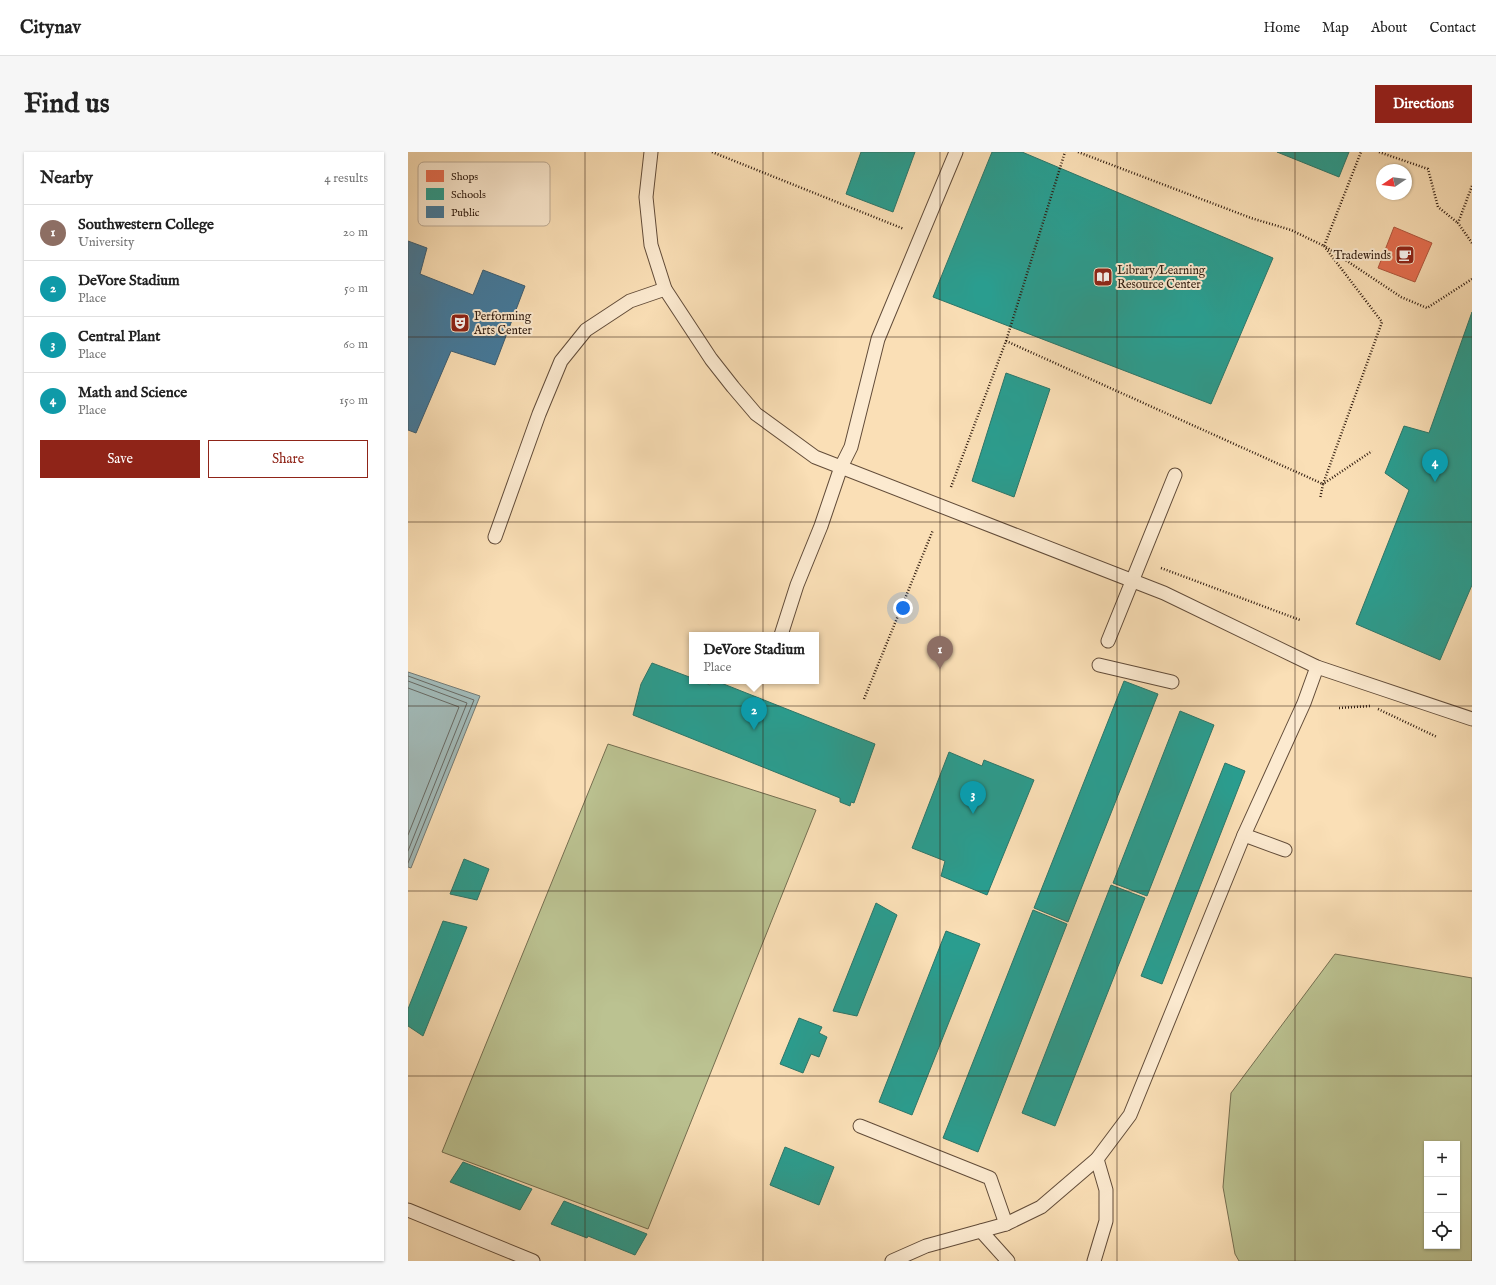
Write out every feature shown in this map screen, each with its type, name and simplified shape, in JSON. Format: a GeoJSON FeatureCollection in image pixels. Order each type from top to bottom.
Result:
{"type":"FeatureCollection","features":[{"type":"Feature","properties":{"kind":"lane"},"geometry":{"type":"LineString","coordinates":[[651,152],[646,197],[651,245],[665,289],[711,359],[756,414],[815,457],[1164,593],[1317,667],[1472,719]]}},
{"type":"Feature","properties":{"kind":"lane"},"geometry":{"type":"LineString","coordinates":[[782,632],[797,585],[821,526],[841,468],[851,447],[878,339],[956,152]]}},
{"type":"Feature","properties":{"kind":"lane"},"geometry":{"type":"LineString","coordinates":[[495,537],[539,414],[561,361],[586,330],[630,301],[665,289]]}},
{"type":"Feature","properties":{"kind":"lane"},"geometry":{"type":"LineString","coordinates":[[1108,641],[1176,475]]}},
{"type":"Feature","properties":{"kind":"lane"},"geometry":{"type":"LineString","coordinates":[[1099,665],[1172,682]]}},
{"type":"Feature","properties":{"kind":"lane"},"geometry":{"type":"LineString","coordinates":[[892,1261],[926,1246],[1006,1224],[1041,1207],[1097,1159],[1130,1115],[1244,835],[1304,703],[1317,667]]}},
{"type":"Feature","properties":{"kind":"lane"},"geometry":{"type":"LineString","coordinates":[[1244,835],[1284,850]]}},
{"type":"Feature","properties":{"kind":"lane"},"geometry":{"type":"LineString","coordinates":[[860,1126],[990,1178],[1006,1224]]}},
{"type":"Feature","properties":{"kind":"lane"},"geometry":{"type":"LineString","coordinates":[[1094,1261],[1106,1221],[1106,1190],[1097,1159]]}},
{"type":"Feature","properties":{"kind":"lane"},"geometry":{"type":"LineString","coordinates":[[408,1210],[531,1261]]}},
{"type":"Feature","properties":{"kind":"lane"},"geometry":{"type":"LineString","coordinates":[[981,1231],[1008,1261]]}},
{"type":"Feature","properties":{"kind":"path"},"geometry":{"type":"LineString","coordinates":[[712,152],[921,236]]}},
{"type":"Feature","properties":{"kind":"path"},"geometry":{"type":"LineString","coordinates":[[951,487],[1006,341],[1065,152]]}},
{"type":"Feature","properties":{"kind":"path"},"geometry":{"type":"LineString","coordinates":[[1078,152],[1251,218],[1291,230],[1324,246],[1401,297],[1427,308],[1472,279]]}},
{"type":"Feature","properties":{"kind":"path"},"geometry":{"type":"LineString","coordinates":[[1324,246],[1361,152]]}},
{"type":"Feature","properties":{"kind":"path"},"geometry":{"type":"LineString","coordinates":[[1379,152],[1428,169],[1438,207],[1458,223],[1472,243]]}},
{"type":"Feature","properties":{"kind":"path"},"geometry":{"type":"LineString","coordinates":[[1458,223],[1472,186]]}},
{"type":"Feature","properties":{"kind":"path"},"geometry":{"type":"LineString","coordinates":[[1320,499],[1323,484],[1382,322],[1324,246]]}},
{"type":"Feature","properties":{"kind":"path"},"geometry":{"type":"LineString","coordinates":[[1006,341],[1323,484]]}},
{"type":"Feature","properties":{"kind":"path"},"geometry":{"type":"LineString","coordinates":[[1323,484],[1372,451]]}},
{"type":"Feature","properties":{"kind":"path"},"geometry":{"type":"LineString","coordinates":[[864,699],[933,530]]}},
{"type":"Feature","properties":{"kind":"path"},"geometry":{"type":"LineString","coordinates":[[1161,568],[1300,620]]}},
{"type":"Feature","properties":{"kind":"path"},"geometry":{"type":"LineString","coordinates":[[1339,708],[1370,706],[1437,737]]}},
{"type":"Feature","properties":{"kind":"green space"},"geometry":{"type":"Polygon","coordinates":[[[608,744],[816,810],[648,1229],[442,1152],[608,744]]]}},
{"type":"Feature","properties":{"kind":"green space"},"geometry":{"type":"Polygon","coordinates":[[[1335,954],[1472,978],[1472,1261],[1239,1261],[1235,1254],[1223,1187],[1231,1093],[1335,954]]]}},
{"type":"Feature","properties":{"kind":"water"},"geometry":{"type":"Polygon","coordinates":[[[408,672],[480,696],[411,868],[408,867],[408,672]]]}},
{"type":"Feature","properties":{"kind":"building: Shops","name":"Tradewinds"},"geometry":{"type":"Polygon","coordinates":[[[1394,227],[1432,243],[1415,282],[1378,268],[1394,227]]]}},
{"type":"Feature","properties":{"kind":"building: Schools"},"geometry":{"type":"Polygon","coordinates":[[[861,152],[915,152],[893,212],[846,194],[861,152]]]}},
{"type":"Feature","properties":{"kind":"building: Schools","name":"Library/Learning Resource Center"},"geometry":{"type":"Polygon","coordinates":[[[992,152],[1022,152],[1273,258],[1211,404],[933,297],[992,152]]]}},
{"type":"Feature","properties":{"kind":"building: Schools"},"geometry":{"type":"Polygon","coordinates":[[[1277,152],[1349,152],[1339,177],[1277,152]]]}},
{"type":"Feature","properties":{"kind":"building: Schools"},"geometry":{"type":"Polygon","coordinates":[[[1472,312],[1472,585],[1440,660],[1356,624],[1409,490],[1385,473],[1404,426],[1429,433],[1472,312]]]}},
{"type":"Feature","properties":{"kind":"building: Schools"},"geometry":{"type":"Polygon","coordinates":[[[1006,373],[1050,389],[1014,497],[972,481],[1006,373]]]}},
{"type":"Feature","properties":{"kind":"building: Schools"},"geometry":{"type":"Polygon","coordinates":[[[652,663],[689,677],[689,684],[724,684],[875,744],[854,803],[851,802],[850,806],[840,802],[840,798],[633,715],[641,684],[652,663]]]}},
{"type":"Feature","properties":{"kind":"building: Schools"},"geometry":{"type":"Polygon","coordinates":[[[1124,681],[1158,694],[1068,922],[1034,908],[1124,681]]]}},
{"type":"Feature","properties":{"kind":"building: Schools"},"geometry":{"type":"Polygon","coordinates":[[[1180,711],[1214,725],[1147,896],[1113,883],[1180,711]]]}},
{"type":"Feature","properties":{"kind":"building: Schools"},"geometry":{"type":"Polygon","coordinates":[[[949,752],[982,766],[984,760],[1034,780],[987,895],[941,876],[945,861],[912,848],[949,752]]]}},
{"type":"Feature","properties":{"kind":"building: Schools"},"geometry":{"type":"Polygon","coordinates":[[[1225,763],[1245,771],[1162,984],[1141,976],[1225,763]]]}},
{"type":"Feature","properties":{"kind":"building: Schools"},"geometry":{"type":"Polygon","coordinates":[[[464,859],[489,869],[477,900],[450,894],[464,859]]]}},
{"type":"Feature","properties":{"kind":"building: Schools"},"geometry":{"type":"Polygon","coordinates":[[[1111,885],[1145,898],[1055,1126],[1022,1113],[1111,885]]]}},
{"type":"Feature","properties":{"kind":"building: Schools"},"geometry":{"type":"Polygon","coordinates":[[[876,903],[897,915],[857,1016],[833,1011],[876,903]]]}},
{"type":"Feature","properties":{"kind":"building: Schools"},"geometry":{"type":"Polygon","coordinates":[[[1033,910],[1067,924],[978,1152],[943,1138],[1033,910]]]}},
{"type":"Feature","properties":{"kind":"building: Schools"},"geometry":{"type":"Polygon","coordinates":[[[443,921],[467,927],[423,1036],[408,1026],[408,1009],[443,921]]]}},
{"type":"Feature","properties":{"kind":"building: Schools"},"geometry":{"type":"Polygon","coordinates":[[[946,931],[980,944],[912,1115],[879,1102],[946,931]]]}},
{"type":"Feature","properties":{"kind":"building: Schools"},"geometry":{"type":"Polygon","coordinates":[[[799,1018],[822,1027],[819,1033],[827,1037],[819,1057],[811,1054],[803,1073],[780,1064],[799,1018]]]}},
{"type":"Feature","properties":{"kind":"building: Schools"},"geometry":{"type":"Polygon","coordinates":[[[785,1147],[834,1167],[819,1205],[770,1185],[785,1147]]]}},
{"type":"Feature","properties":{"kind":"building: Schools"},"geometry":{"type":"Polygon","coordinates":[[[463,1162],[532,1189],[520,1210],[450,1182],[463,1162]]]}},
{"type":"Feature","properties":{"kind":"building: Schools"},"geometry":{"type":"Polygon","coordinates":[[[564,1201],[647,1234],[635,1255],[588,1236],[587,1238],[551,1224],[564,1201]]]}},
{"type":"Feature","properties":{"kind":"building: Public","name":"Performing Arts Center"},"geometry":{"type":"Polygon","coordinates":[[[408,241],[427,248],[420,274],[473,295],[483,270],[525,286],[495,365],[451,351],[416,433],[408,430],[408,241]]]}},
{"type":"Feature","properties":{"kind":"place","name":"Tradewinds"},"geometry":{"type":"Point","coordinates":[1405,255]}},
{"type":"Feature","properties":{"kind":"place","name":"Library/Learning Resource Center"},"geometry":{"type":"Point","coordinates":[1103,277]}},
{"type":"Feature","properties":{"kind":"place","name":"Performing Arts Center"},"geometry":{"type":"Point","coordinates":[460,323]}},
{"type":"Feature","properties":{"kind":"place","name":"Math and Science"},"geometry":{"type":"Point","coordinates":[1435,482]}},
{"type":"Feature","properties":{"kind":"place","name":"Southwestern College"},"geometry":{"type":"Point","coordinates":[940,669]}},
{"type":"Feature","properties":{"kind":"place","name":"DeVore Stadium"},"geometry":{"type":"Point","coordinates":[754,730]}},
{"type":"Feature","properties":{"kind":"place","name":"Central Plant"},"geometry":{"type":"Point","coordinates":[973,814]}}]}
